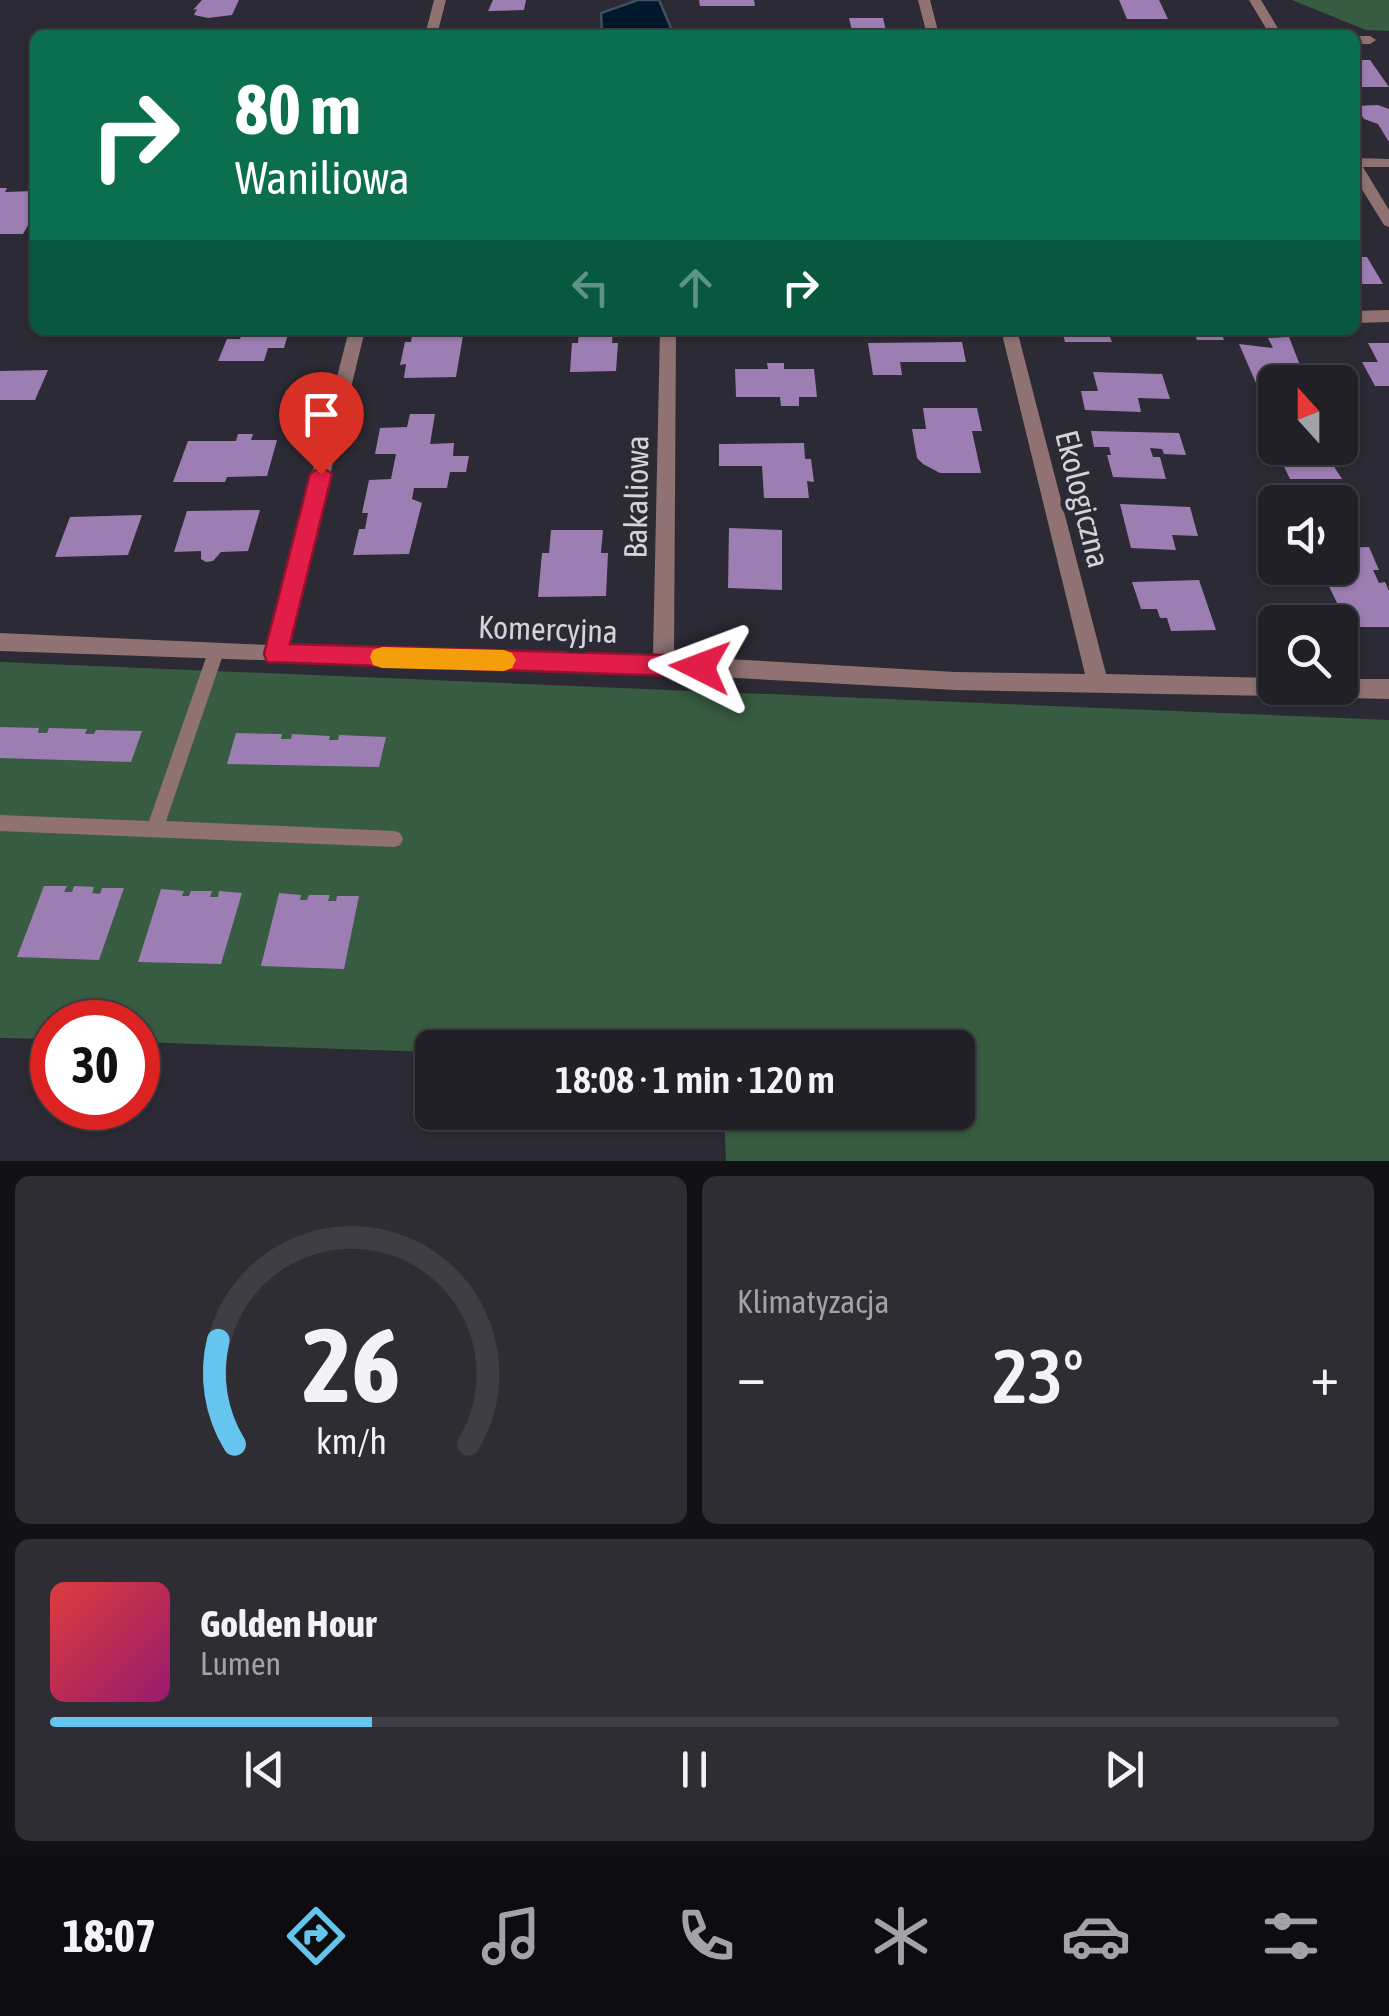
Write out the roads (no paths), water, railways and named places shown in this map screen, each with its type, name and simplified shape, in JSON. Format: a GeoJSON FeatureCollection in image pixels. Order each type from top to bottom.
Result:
{"type":"FeatureCollection","features":[{"type":"Feature","properties":{"kind":"street"},"geometry":{"type":"LineString","coordinates":[[432,30],[440,0]]}},
{"type":"Feature","properties":{"kind":"street"},"geometry":{"type":"LineString","coordinates":[[924,0],[932,30]]}},
{"type":"Feature","properties":{"kind":"street"},"geometry":{"type":"LineString","coordinates":[[1255,0],[1273,30]]}},
{"type":"Feature","properties":{"kind":"street"},"geometry":{"type":"LineString","coordinates":[[1360,164],[1389,163]]}},
{"type":"Feature","properties":{"kind":"street"},"geometry":{"type":"LineString","coordinates":[[1360,173],[1389,222]]}},
{"type":"Feature","properties":{"kind":"street"},"geometry":{"type":"LineString","coordinates":[[1360,317],[1389,316]]}},
{"type":"Feature","properties":{"kind":"street"},"geometry":{"type":"LineString","coordinates":[[276,654],[356,335]]}},
{"type":"Feature","properties":{"kind":"street","name":"Bakaliowa"},"geometry":{"type":"LineString","coordinates":[[664,665],[668,335]]}},
{"type":"Feature","properties":{"kind":"street","name":"Ekologiczna"},"geometry":{"type":"LineString","coordinates":[[1009,335],[1098,683]]}},
{"type":"Feature","properties":{"kind":"street","name":"Komercyjna"},"geometry":{"type":"LineString","coordinates":[[0,642],[664,665],[955,681],[1258,687]]}},
{"type":"Feature","properties":{"kind":"street"},"geometry":{"type":"LineString","coordinates":[[1358,689],[1389,689]]}},
{"type":"Feature","properties":{"kind":"lane"},"geometry":{"type":"LineString","coordinates":[[154,830],[216,652]]}},
{"type":"Feature","properties":{"kind":"lane"},"geometry":{"type":"LineString","coordinates":[[0,823],[394,839]]}},
{"type":"Feature","properties":{"kind":"water"},"geometry":{"type":"Polygon","coordinates":[[[638,0],[659,0],[672,30],[602,30],[601,13],[638,0]]]}}]}
